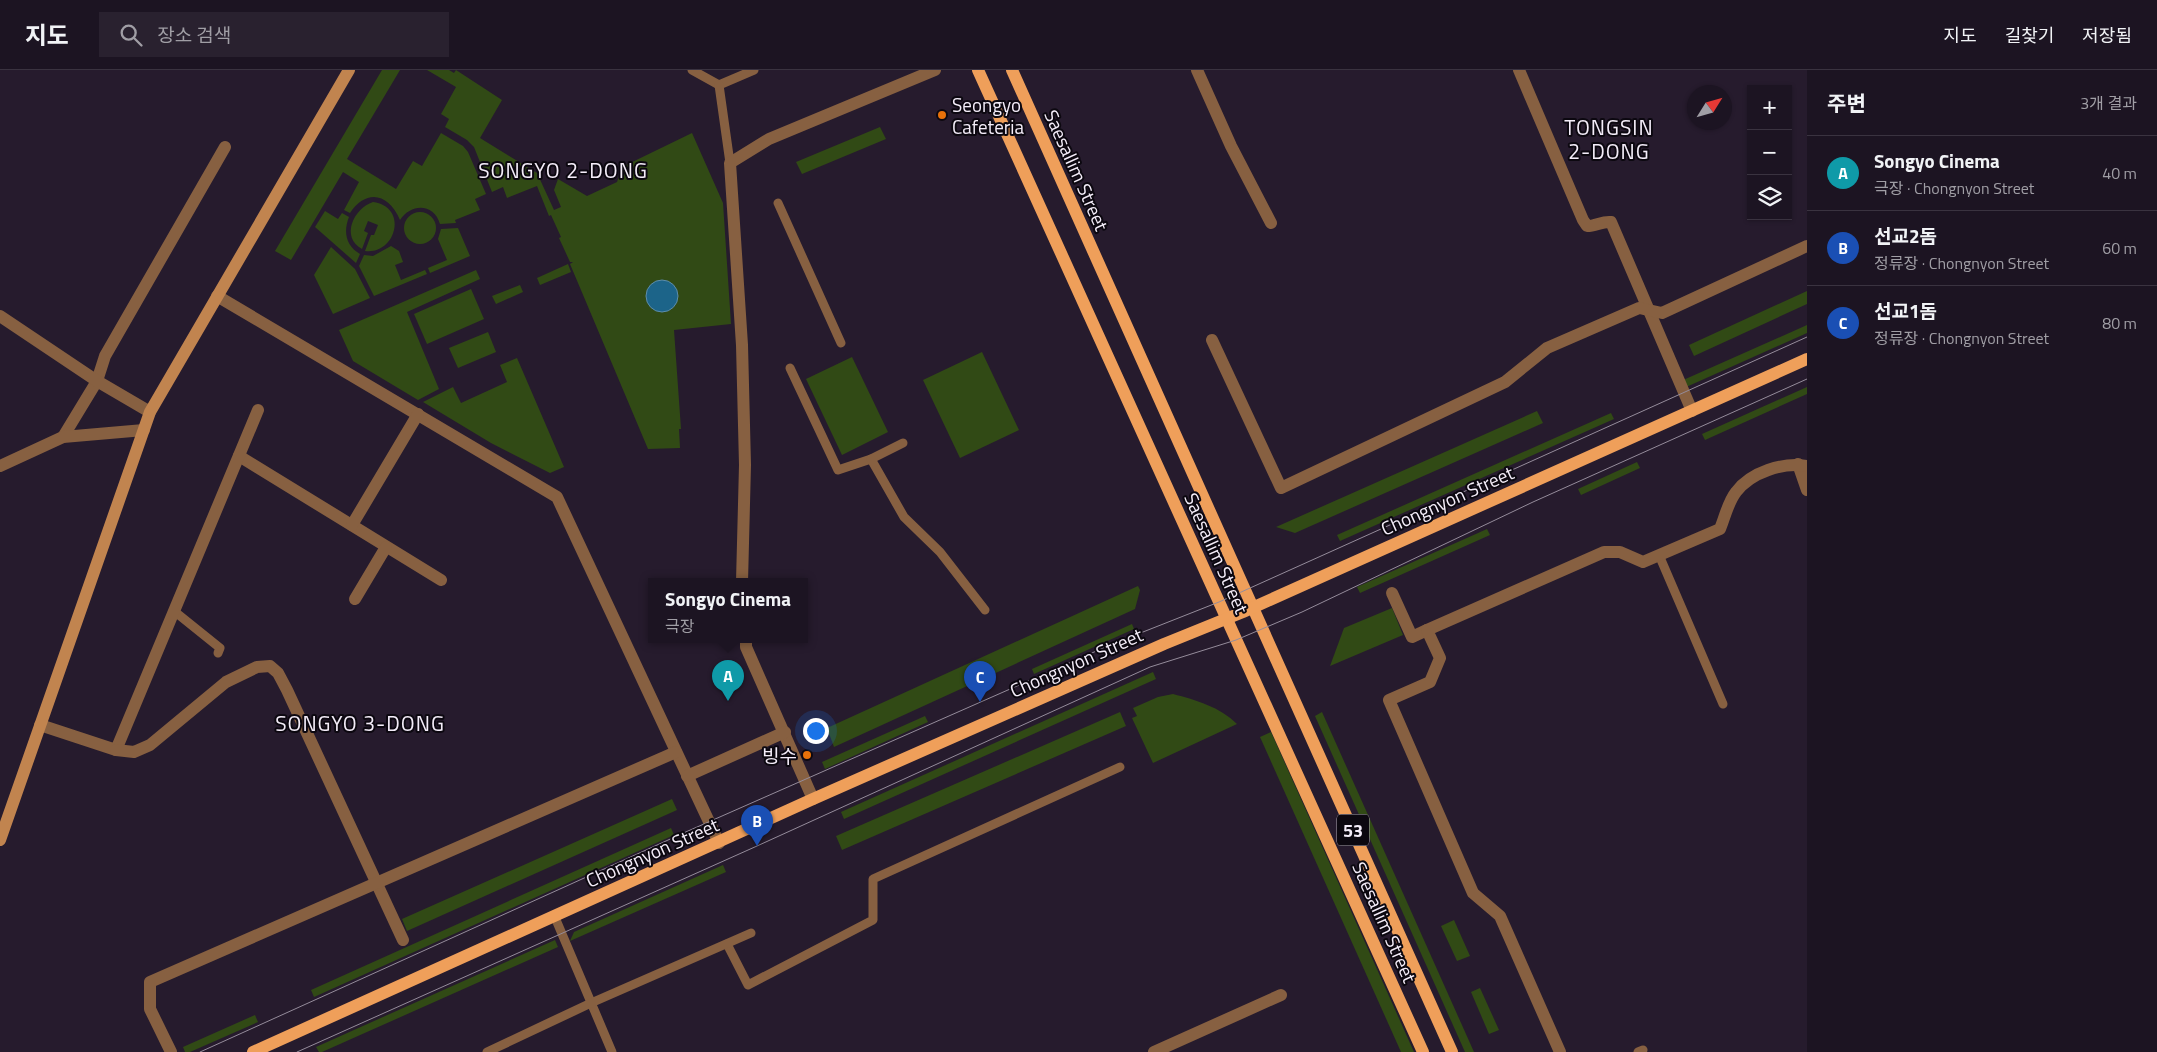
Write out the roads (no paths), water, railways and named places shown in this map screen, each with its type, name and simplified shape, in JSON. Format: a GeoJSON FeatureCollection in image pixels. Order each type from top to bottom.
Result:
{"type":"FeatureCollection","features":[{"type":"Feature","properties":{"kind":"main road"},"geometry":{"type":"LineString","coordinates":[[0,840],[150,412],[349,70]]}},
{"type":"Feature","properties":{"kind":"main road","name":"Saesallim Street"},"geometry":{"type":"LineString","coordinates":[[978,70],[1423,1052]]}},
{"type":"Feature","properties":{"kind":"main road","name":"Saesallim Street"},"geometry":{"type":"LineString","coordinates":[[1012,70],[1452,1052]]}},
{"type":"Feature","properties":{"kind":"main road","name":"Chongnyon Street"},"geometry":{"type":"LineString","coordinates":[[254,1052],[813,799],[1164,644],[1227,619],[1807,359]]}},
{"type":"Feature","properties":{"kind":"street"},"geometry":{"type":"LineString","coordinates":[[742,578],[745,465],[743,395],[730,163],[769,139],[935,70]]}},
{"type":"Feature","properties":{"kind":"street"},"geometry":{"type":"LineString","coordinates":[[1197,70],[1231,146],[1271,223]]}},
{"type":"Feature","properties":{"kind":"street"},"geometry":{"type":"LineString","coordinates":[[1519,70],[1583,220],[1587,226],[1594,226],[1604,221],[1610,222],[1692,410]]}},
{"type":"Feature","properties":{"kind":"street"},"geometry":{"type":"LineString","coordinates":[[62,437],[97,382],[105,356],[224,147]]}},
{"type":"Feature","properties":{"kind":"street"},"geometry":{"type":"LineString","coordinates":[[1212,340],[1281,488],[1505,382],[1547,348],[1639,308],[1662,313],[1807,246]]}},
{"type":"Feature","properties":{"kind":"street"},"geometry":{"type":"LineString","coordinates":[[217,296],[557,497],[719,843]]}},
{"type":"Feature","properties":{"kind":"street"},"geometry":{"type":"LineString","coordinates":[[0,316],[97,382],[150,412]]}},
{"type":"Feature","properties":{"kind":"street"},"geometry":{"type":"LineString","coordinates":[[116,750],[258,410]]}},
{"type":"Feature","properties":{"kind":"street"},"geometry":{"type":"LineString","coordinates":[[352,525],[418,414]]}},
{"type":"Feature","properties":{"kind":"street"},"geometry":{"type":"LineString","coordinates":[[0,466],[62,437],[144,430]]}},
{"type":"Feature","properties":{"kind":"street"},"geometry":{"type":"LineString","coordinates":[[239,456],[441,580]]}},
{"type":"Feature","properties":{"kind":"street"},"geometry":{"type":"LineString","coordinates":[[1392,593],[1412,637],[1604,552],[1620,552],[1643,562],[1720,529],[1734,494],[1746,480],[1778,466],[1802,465],[1807,490]]}},
{"type":"Feature","properties":{"kind":"street"},"geometry":{"type":"LineString","coordinates":[[355,598],[386,547]]}},
{"type":"Feature","properties":{"kind":"street"},"geometry":{"type":"LineString","coordinates":[[1427,630],[1440,658],[1430,682],[1389,700],[1473,893],[1500,916],[1560,1052]]}},
{"type":"Feature","properties":{"kind":"street"},"geometry":{"type":"LineString","coordinates":[[746,643],[746,647],[813,799]]}},
{"type":"Feature","properties":{"kind":"street"},"geometry":{"type":"LineString","coordinates":[[40,725],[116,750],[134,752],[150,745],[226,682],[257,667],[270,666],[278,673],[287,690],[403,940]]}},
{"type":"Feature","properties":{"kind":"street"},"geometry":{"type":"LineString","coordinates":[[687,776],[785,732]]}},
{"type":"Feature","properties":{"kind":"street"},"geometry":{"type":"LineString","coordinates":[[171,1052],[150,1009],[150,982],[358,889],[377,883],[676,752]]}},
{"type":"Feature","properties":{"kind":"street"},"geometry":{"type":"LineString","coordinates":[[1154,1052],[1281,995]]}},
{"type":"Feature","properties":{"kind":"lane"},"geometry":{"type":"LineString","coordinates":[[692,70],[719,85]]}},
{"type":"Feature","properties":{"kind":"lane"},"geometry":{"type":"LineString","coordinates":[[719,85],[754,70]]}},
{"type":"Feature","properties":{"kind":"lane"},"geometry":{"type":"LineString","coordinates":[[719,85],[730,163]]}},
{"type":"Feature","properties":{"kind":"lane"},"geometry":{"type":"LineString","coordinates":[[778,203],[841,343]]}},
{"type":"Feature","properties":{"kind":"lane"},"geometry":{"type":"LineString","coordinates":[[790,368],[838,470],[871,458],[903,443]]}},
{"type":"Feature","properties":{"kind":"lane"},"geometry":{"type":"LineString","coordinates":[[871,458],[904,517],[940,552],[985,610]]}},
{"type":"Feature","properties":{"kind":"lane"},"geometry":{"type":"LineString","coordinates":[[1659,555],[1723,704]]}},
{"type":"Feature","properties":{"kind":"lane"},"geometry":{"type":"LineString","coordinates":[[174,611],[220,648],[218,654]]}},
{"type":"Feature","properties":{"kind":"lane"},"geometry":{"type":"LineString","coordinates":[[727,944],[748,985],[873,920],[873,878],[1120,766]]}},
{"type":"Feature","properties":{"kind":"lane"},"geometry":{"type":"LineString","coordinates":[[554,915],[612,1052]]}},
{"type":"Feature","properties":{"kind":"lane"},"geometry":{"type":"LineString","coordinates":[[487,1052],[751,933]]}},
{"type":"Feature","properties":{"kind":"water"},"geometry":{"type":"Polygon","coordinates":[[[662,280],[668,281],[673,285],[677,290],[677,302],[673,307],[668,311],[662,312],[656,311],[651,307],[647,302],[646,296],[647,290],[651,285],[656,281],[662,280]]]}},
{"type":"Feature","properties":{"kind":"tram line"},"geometry":{"type":"LineString","coordinates":[[200,1052],[688,831],[1110,645],[1219,602],[1807,337]]}},
{"type":"Feature","properties":{"kind":"tram line"},"geometry":{"type":"LineString","coordinates":[[297,1052],[1150,667],[1236,640],[1302,612],[1533,502],[1807,379]]}},
{"type":"Feature","properties":{"kind":"place","name":"Seongyo Cafeteria"},"geometry":{"type":"Point","coordinates":[942,115]}},
{"type":"Feature","properties":{"kind":"place","name":"Songyo Cinema"},"geometry":{"type":"Point","coordinates":[728,701]}},
{"type":"Feature","properties":{"kind":"place","name":"선교1돔"},"geometry":{"type":"Point","coordinates":[980,702]}},
{"type":"Feature","properties":{"kind":"place","name":"빙수"},"geometry":{"type":"Point","coordinates":[807,755]}},
{"type":"Feature","properties":{"kind":"place","name":"선교2돔"},"geometry":{"type":"Point","coordinates":[757,846]}},
{"type":"Feature","properties":{"kind":"district","name":"TONGSIN 2-DONG"},"geometry":{"type":"Point","coordinates":[1609,139]}},
{"type":"Feature","properties":{"kind":"district","name":"SONGYO 2-DONG"},"geometry":{"type":"Point","coordinates":[563,170]}},
{"type":"Feature","properties":{"kind":"district","name":"SONGYO 3-DONG"},"geometry":{"type":"Point","coordinates":[360,723]}}]}
